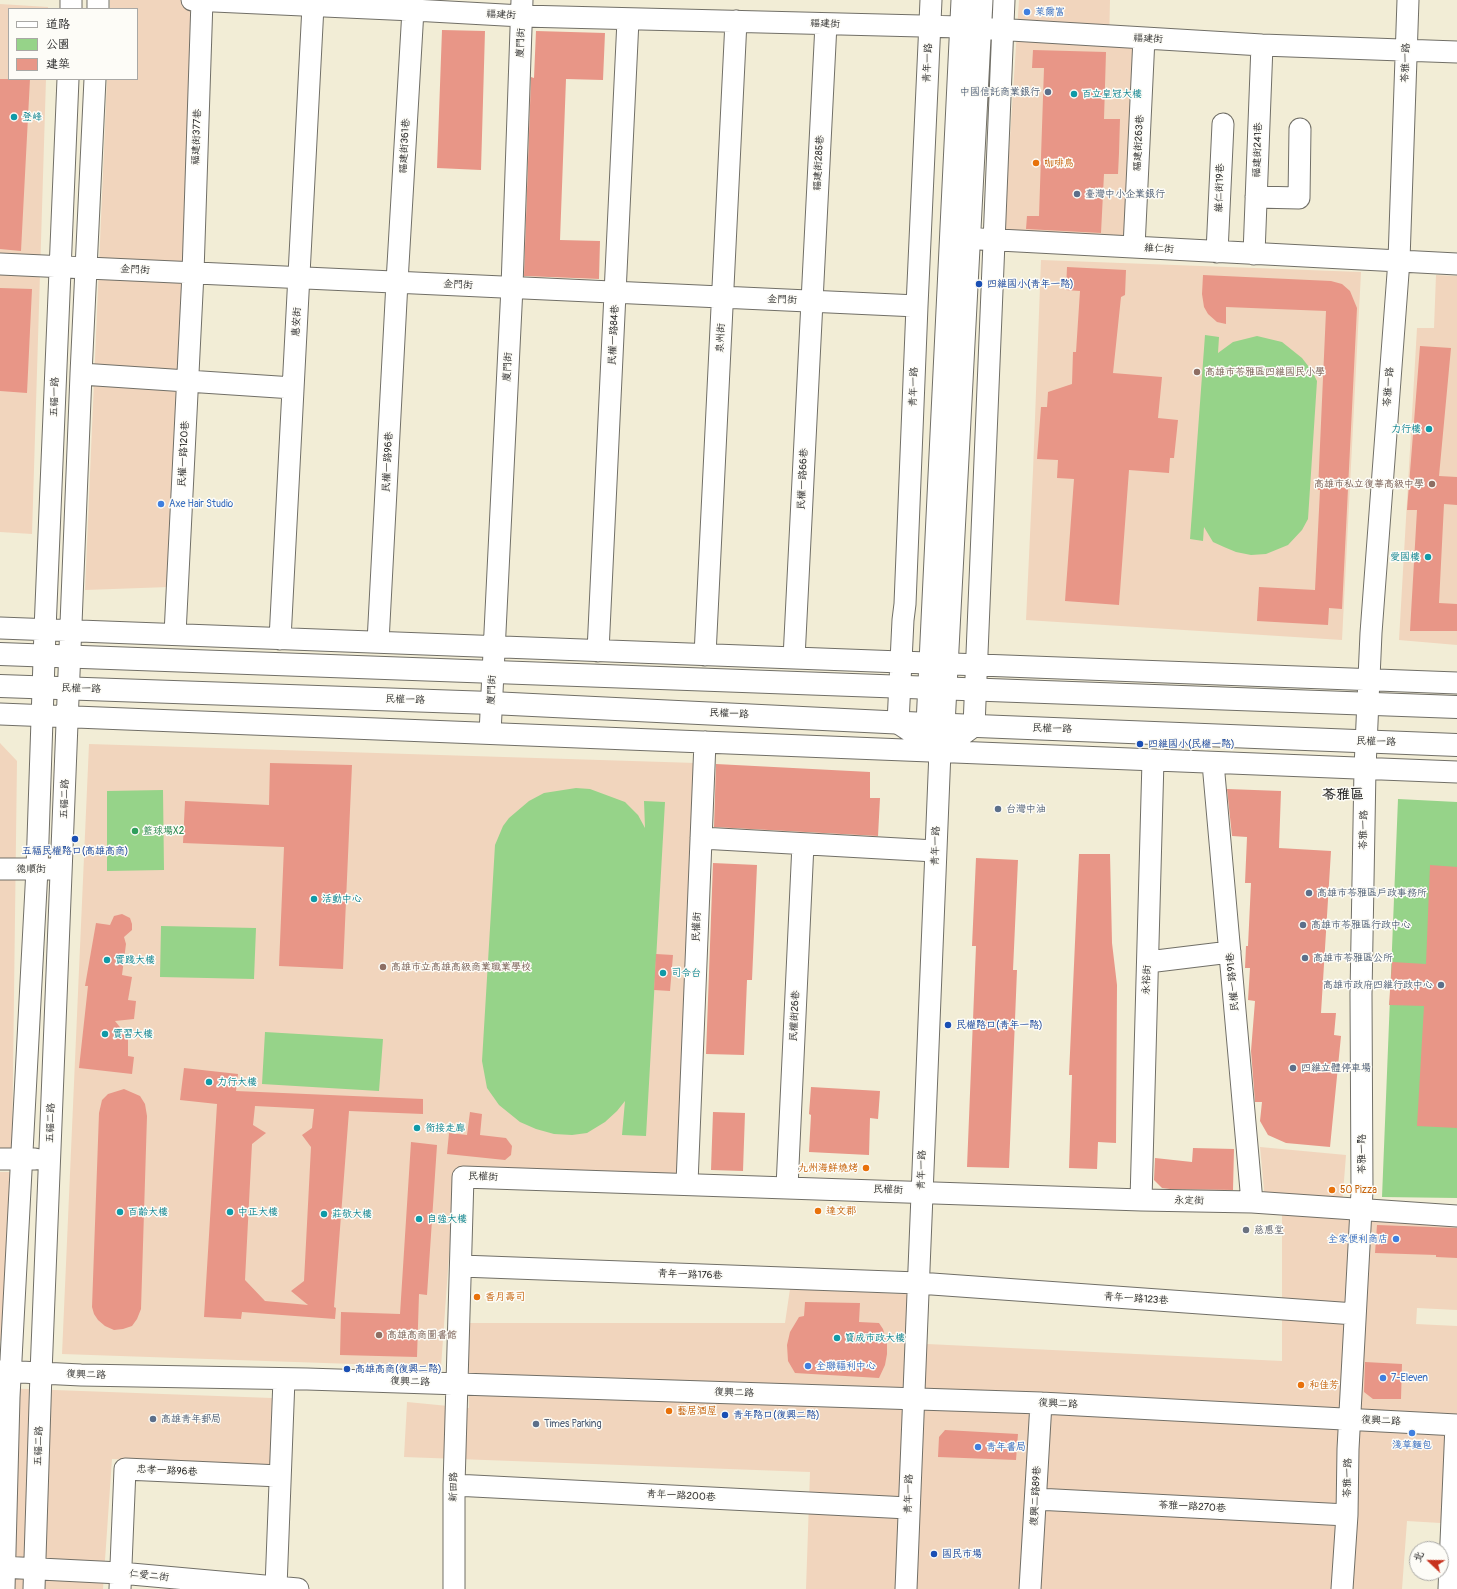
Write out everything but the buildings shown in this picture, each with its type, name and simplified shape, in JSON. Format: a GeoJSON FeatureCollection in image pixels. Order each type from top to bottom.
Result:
{"type":"FeatureCollection","features":[{"type":"Feature","properties":{"kind":"main road"},"geometry":{"type":"LineString","coordinates":[[0,654],[1457,707]]}},
{"type":"Feature","properties":{"kind":"main road","name":"民權一路"},"geometry":{"type":"LineString","coordinates":[[0,686],[491,703],[974,726],[1366,743],[1457,745]]}},
{"type":"Feature","properties":{"kind":"street","name":"福建街"},"geometry":{"type":"LineString","coordinates":[[192,0],[413,10],[522,8],[628,20],[736,21],[971,28],[1262,45],[1457,52]]}},
{"type":"Feature","properties":{"kind":"street","name":"福建街377巷"},"geometry":{"type":"LineString","coordinates":[[193,273],[202,0]]}},
{"type":"Feature","properties":{"kind":"street","name":"青年一路"},"geometry":{"type":"LineString","coordinates":[[898,722],[905,604],[931,0]]}},
{"type":"Feature","properties":{"kind":"street","name":"青年一路"},"geometry":{"type":"LineString","coordinates":[[962,0],[971,28]]}},
{"type":"Feature","properties":{"kind":"street","name":"青年一路"},"geometry":{"type":"LineString","coordinates":[[906,1589],[908,1508],[940,751],[936,724],[950,431],[971,28],[982,0]]}},
{"type":"Feature","properties":{"kind":"street"},"geometry":{"type":"LineString","coordinates":[[940,751],[974,726],[1004,0]]}},
{"type":"Feature","properties":{"kind":"street","name":"苓雅一路"},"geometry":{"type":"LineString","coordinates":[[1342,1589],[1347,1515],[1350,1420],[1361,1210],[1361,994],[1366,743],[1371,633],[1399,260],[1408,0]]}},
{"type":"Feature","properties":{"kind":"street","name":"惠安街"},"geometry":{"type":"LineString","coordinates":[[280,638],[312,6]]}},
{"type":"Feature","properties":{"kind":"street","name":"廈門街"},"geometry":{"type":"LineString","coordinates":[[490,733],[512,287],[522,8]]}},
{"type":"Feature","properties":{"kind":"street","name":"福建街361巷"},"geometry":{"type":"LineString","coordinates":[[397,282],[413,10]]}},
{"type":"Feature","properties":{"kind":"street","name":"民權一路84巷"},"geometry":{"type":"LineString","coordinates":[[598,651],[628,20]]}},
{"type":"Feature","properties":{"kind":"street","name":"泉州街"},"geometry":{"type":"LineString","coordinates":[[705,654],[736,21]]}},
{"type":"Feature","properties":{"kind":"street","name":"福建街285巷"},"geometry":{"type":"LineString","coordinates":[[812,301],[826,24]]}},
{"type":"Feature","properties":{"kind":"street","name":"福建街263巷"},"geometry":{"type":"LineString","coordinates":[[1134,247],[1144,38]]}},
{"type":"Feature","properties":{"kind":"street","name":"福建街241巷"},"geometry":{"type":"LineString","coordinates":[[1254,254],[1262,45]]}},
{"type":"Feature","properties":{"kind":"street","name":"五福一路"},"geometry":{"type":"LineString","coordinates":[[43,715],[44,630],[68,80]]}},
{"type":"Feature","properties":{"kind":"street"},"geometry":{"type":"LineString","coordinates":[[70,656],[81,374],[95,80]]}},
{"type":"Feature","properties":{"kind":"street","name":"維仁街19巷"},"geometry":{"type":"LineString","coordinates":[[1217,252],[1222,124]]}},
{"type":"Feature","properties":{"kind":"street"},"geometry":{"type":"LineString","coordinates":[[1256,197],[1299,198],[1300,129]]}},
{"type":"Feature","properties":{"kind":"street","name":"維仁街"},"geometry":{"type":"LineString","coordinates":[[920,236],[1457,264]]}},
{"type":"Feature","properties":{"kind":"street","name":"金門街"},"geometry":{"type":"LineString","coordinates":[[0,264],[917,306]]}},
{"type":"Feature","properties":{"kind":"street","name":"民權一路120巷"},"geometry":{"type":"LineString","coordinates":[[175,634],[193,273]]}},
{"type":"Feature","properties":{"kind":"street","name":"民權一路96巷"},"geometry":{"type":"LineString","coordinates":[[378,642],[397,282]]}},
{"type":"Feature","properties":{"kind":"street","name":"民權一路66巷"},"geometry":{"type":"LineString","coordinates":[[794,658],[812,301]]}},
{"type":"Feature","properties":{"kind":"street"},"geometry":{"type":"LineString","coordinates":[[81,374],[293,388]]}},
{"type":"Feature","properties":{"kind":"street"},"geometry":{"type":"LineString","coordinates":[[912,429],[987,432]]}},
{"type":"Feature","properties":{"kind":"street"},"geometry":{"type":"LineString","coordinates":[[0,628],[1457,683]]}},
{"type":"Feature","properties":{"kind":"street","name":"五福二路"},"geometry":{"type":"LineString","coordinates":[[35,1579],[41,1374],[70,656]]}},
{"type":"Feature","properties":{"kind":"street"},"geometry":{"type":"LineString","coordinates":[[0,714],[1457,772]]}},
{"type":"Feature","properties":{"kind":"street"},"geometry":{"type":"LineString","coordinates":[[4,1589],[2,1567],[8,1263],[22,1159],[37,869],[43,715]]}},
{"type":"Feature","properties":{"kind":"street"},"geometry":{"type":"LineString","coordinates":[[898,722],[940,751]]}},
{"type":"Feature","properties":{"kind":"street","name":"民權街"},"geometry":{"type":"LineString","coordinates":[[687,1183],[705,742]]}},
{"type":"Feature","properties":{"kind":"street","name":"永裕街"},"geometry":{"type":"LineString","coordinates":[[1141,1200],[1153,760]]}},
{"type":"Feature","properties":{"kind":"street","name":"民權一路91巷"},"geometry":{"type":"LineString","coordinates":[[1213,762],[1252,1202]]}},
{"type":"Feature","properties":{"kind":"street"},"geometry":{"type":"LineString","coordinates":[[700,838],[936,851]]}},
{"type":"Feature","properties":{"kind":"street","name":"民權街26巷"},"geometry":{"type":"LineString","coordinates":[[787,1187],[803,844]]}},
{"type":"Feature","properties":{"kind":"street","name":"德順街"},"geometry":{"type":"LineString","coordinates":[[0,869],[62,869]]}},
{"type":"Feature","properties":{"kind":"street"},"geometry":{"type":"LineString","coordinates":[[1148,962],[1230,952]]}},
{"type":"Feature","properties":{"kind":"street"},"geometry":{"type":"LineString","coordinates":[[0,1158],[50,1160]]}},
{"type":"Feature","properties":{"kind":"street","name":"民權街"},"geometry":{"type":"LineString","coordinates":[[457,1384],[462,1266],[463,1176],[922,1191]]}},
{"type":"Feature","properties":{"kind":"street","name":"永定街"},"geometry":{"type":"LineString","coordinates":[[922,1191],[1141,1200],[1252,1202],[1457,1216]]}},
{"type":"Feature","properties":{"kind":"street","name":"青年一路176巷"},"geometry":{"type":"LineString","coordinates":[[462,1266],[918,1283]]}},
{"type":"Feature","properties":{"kind":"street","name":"青年一路123巷"},"geometry":{"type":"LineString","coordinates":[[918,1283],[1355,1314]]}},
{"type":"Feature","properties":{"kind":"street","name":"復興二路"},"geometry":{"type":"LineString","coordinates":[[5,1372],[457,1384],[1041,1403],[1456,1425]]}},
{"type":"Feature","properties":{"kind":"street"},"geometry":{"type":"LineString","coordinates":[[276,1587],[284,1379]]}},
{"type":"Feature","properties":{"kind":"street","name":"新田路"},"geometry":{"type":"LineString","coordinates":[[454,1589],[454,1485],[457,1384]]}},
{"type":"Feature","properties":{"kind":"street","name":"復興二路89巷"},"geometry":{"type":"LineString","coordinates":[[1030,1589],[1041,1403]]}},
{"type":"Feature","properties":{"kind":"street"},"geometry":{"type":"LineString","coordinates":[[1449,1589],[1456,1425]]}},
{"type":"Feature","properties":{"kind":"street","name":"忠孝一路96巷"},"geometry":{"type":"LineString","coordinates":[[120,1581],[125,1469],[280,1476]]}},
{"type":"Feature","properties":{"kind":"street","name":"青年一路200巷"},"geometry":{"type":"LineString","coordinates":[[454,1485],[908,1508]]}},
{"type":"Feature","properties":{"kind":"street","name":"苓雅一路270巷"},"geometry":{"type":"LineString","coordinates":[[1036,1499],[1347,1515]]}},
{"type":"Feature","properties":{"kind":"street","name":"仁愛二街"},"geometry":{"type":"LineString","coordinates":[[2,1567],[35,1579],[120,1581],[298,1589]]}},
{"type":"Feature","properties":{"kind":"shaded area"},"geometry":{"type":"Polygon","coordinates":[[[110,0],[197,0],[169,587],[85,590],[107,80],[138,80],[138,8],[110,8],[110,0]]]}},
{"type":"Feature","properties":{"kind":"shaded area"},"geometry":{"type":"Polygon","coordinates":[[[1019,0],[1110,0],[1109,45],[1134,47],[1126,242],[1004,229],[1019,0]]]}},
{"type":"Feature","properties":{"kind":"shaded area"},"geometry":{"type":"Polygon","coordinates":[[[0,4],[48,8],[8,8],[8,80],[46,80],[32,534],[0,532],[0,4]]]}},
{"type":"Feature","properties":{"kind":"shaded area","name":"高雄市苓雅區四維國民小學"},"geometry":{"type":"Polygon","coordinates":[[[1041,260],[1361,272],[1342,640],[1026,620],[1041,260]]]}},
{"type":"Feature","properties":{"kind":"shaded area","name":"高雄市私立復華高級中學"},"geometry":{"type":"Polygon","coordinates":[[[1436,275],[1457,276],[1457,645],[1399,640],[1417,328],[1434,328],[1436,275]]]}},
{"type":"Feature","properties":{"kind":"shaded area"},"geometry":{"type":"Polygon","coordinates":[[[0,743],[17,761],[12,1151],[0,1151],[0,743]]]}},
{"type":"Feature","properties":{"kind":"shaded area","name":"高雄市立高雄高級商業職業學校"},"geometry":{"type":"Polygon","coordinates":[[[89,744],[696,763],[678,1178],[455,1171],[441,1367],[62,1354],[89,744]]]}},
{"type":"Feature","properties":{"kind":"shaded area"},"geometry":{"type":"Polygon","coordinates":[[[1260,1147],[1346,1155],[1341,1219],[1457,1224],[1457,1310],[1417,1308],[1416,1324],[1457,1326],[1457,1524],[1407,1521],[1402,1589],[806,1589],[810,1472],[404,1457],[407,1402],[469,1408],[467,1323],[785,1323],[790,1289],[929,1295],[927,1344],[1282,1361],[1282,1211],[1266,1211],[1260,1147]]]}},
{"type":"Feature","properties":{"kind":"shaded area"},"geometry":{"type":"Polygon","coordinates":[[[0,1172],[10,1172],[3,1338],[0,1341],[0,1172]]]}},
{"type":"Feature","properties":{"kind":"shaded area"},"geometry":{"type":"Polygon","coordinates":[[[0,1388],[272,1398],[270,1466],[112,1459],[103,1589],[0,1589],[0,1388]]]}},
{"type":"Feature","properties":{"kind":"green space"},"geometry":{"type":"Polygon","coordinates":[[[1205,335],[1219,337],[1218,353],[1233,342],[1257,336],[1282,342],[1302,358],[1312,371],[1317,381],[1308,519],[1302,530],[1288,545],[1266,554],[1251,555],[1236,552],[1224,547],[1213,542],[1204,527],[1203,541],[1190,539],[1205,335]]]}},
{"type":"Feature","properties":{"kind":"green space"},"geometry":{"type":"Polygon","coordinates":[[[576,788],[590,789],[625,802],[638,815],[645,828],[644,801],[665,802],[646,1136],[622,1135],[625,1101],[605,1122],[587,1133],[572,1135],[554,1134],[536,1129],[520,1122],[499,1105],[487,1088],[482,1061],[495,845],[503,826],[509,818],[529,801],[544,793],[576,788]]]}},
{"type":"Feature","properties":{"kind":"green space","name":"籃球場X2"},"geometry":{"type":"Polygon","coordinates":[[[163,790],[164,870],[107,871],[107,791],[163,790]]]}},
{"type":"Feature","properties":{"kind":"green space"},"geometry":{"type":"Polygon","coordinates":[[[1398,799],[1457,802],[1457,1198],[1382,1197],[1398,799]]]}},
{"type":"Feature","properties":{"kind":"green space"},"geometry":{"type":"Polygon","coordinates":[[[161,926],[256,928],[254,979],[160,977],[161,926]]]}},
{"type":"Feature","properties":{"kind":"green space"},"geometry":{"type":"Polygon","coordinates":[[[265,1032],[383,1039],[379,1091],[262,1084],[265,1032]]]}},
{"type":"Feature","properties":{"kind":"place","name":"萊爾富"},"geometry":{"type":"Point","coordinates":[1027,12]}},
{"type":"Feature","properties":{"kind":"place","name":"中國信託商業銀行"},"geometry":{"type":"Point","coordinates":[1048,92]}},
{"type":"Feature","properties":{"kind":"place","name":"百立皇冠大樓"},"geometry":{"type":"Point","coordinates":[1074,94]}},
{"type":"Feature","properties":{"kind":"place","name":"登峰"},"geometry":{"type":"Point","coordinates":[14,117]}},
{"type":"Feature","properties":{"kind":"place","name":"咖啡鳥"},"geometry":{"type":"Point","coordinates":[1036,163]}},
{"type":"Feature","properties":{"kind":"place","name":"臺灣中小企業銀行"},"geometry":{"type":"Point","coordinates":[1077,194]}},
{"type":"Feature","properties":{"kind":"place","name":"四維國小(青年一路)"},"geometry":{"type":"Point","coordinates":[979,284]}},
{"type":"Feature","properties":{"kind":"place","name":"高雄市苓雅區四維國民小學"},"geometry":{"type":"Point","coordinates":[1197,372]}},
{"type":"Feature","properties":{"kind":"place","name":"力行樓"},"geometry":{"type":"Point","coordinates":[1429,429]}},
{"type":"Feature","properties":{"kind":"place","name":"高雄市私立復華高級中學"},"geometry":{"type":"Point","coordinates":[1432,484]}},
{"type":"Feature","properties":{"kind":"place","name":"Axe Hair Studio"},"geometry":{"type":"Point","coordinates":[161,504]}},
{"type":"Feature","properties":{"kind":"place","name":"愛國樓"},"geometry":{"type":"Point","coordinates":[1428,557]}},
{"type":"Feature","properties":{"kind":"place","name":"四維國小(民權一路)"},"geometry":{"type":"Point","coordinates":[1140,744]}},
{"type":"Feature","properties":{"kind":"place","name":"台灣中油"},"geometry":{"type":"Point","coordinates":[998,809]}},
{"type":"Feature","properties":{"kind":"place","name":"籃球場X2"},"geometry":{"type":"Point","coordinates":[135,831]}},
{"type":"Feature","properties":{"kind":"place","name":"五福民權路口(高雄高商)"},"geometry":{"type":"Point","coordinates":[75,839]}},
{"type":"Feature","properties":{"kind":"place","name":"高雄市苓雅區戶政事務所"},"geometry":{"type":"Point","coordinates":[1309,893]}},
{"type":"Feature","properties":{"kind":"place","name":"活動中心"},"geometry":{"type":"Point","coordinates":[314,899]}},
{"type":"Feature","properties":{"kind":"place","name":"高雄市苓雅區行政中心"},"geometry":{"type":"Point","coordinates":[1303,925]}},
{"type":"Feature","properties":{"kind":"place","name":"高雄市苓雅區公所"},"geometry":{"type":"Point","coordinates":[1305,958]}},
{"type":"Feature","properties":{"kind":"place","name":"實踐大樓"},"geometry":{"type":"Point","coordinates":[107,960]}},
{"type":"Feature","properties":{"kind":"place","name":"高雄市立高雄高級商業職業學校"},"geometry":{"type":"Point","coordinates":[383,967]}},
{"type":"Feature","properties":{"kind":"place","name":"司令台"},"geometry":{"type":"Point","coordinates":[663,973]}},
{"type":"Feature","properties":{"kind":"place","name":"高雄市政府四維行政中心"},"geometry":{"type":"Point","coordinates":[1441,985]}},
{"type":"Feature","properties":{"kind":"place","name":"民權路口(青年一路)"},"geometry":{"type":"Point","coordinates":[948,1025]}},
{"type":"Feature","properties":{"kind":"place","name":"實習大樓"},"geometry":{"type":"Point","coordinates":[105,1034]}},
{"type":"Feature","properties":{"kind":"place","name":"四維立體停車場"},"geometry":{"type":"Point","coordinates":[1293,1068]}},
{"type":"Feature","properties":{"kind":"place","name":"力行大樓"},"geometry":{"type":"Point","coordinates":[209,1082]}},
{"type":"Feature","properties":{"kind":"place","name":"銜接走廊"},"geometry":{"type":"Point","coordinates":[417,1128]}},
{"type":"Feature","properties":{"kind":"place","name":"九州海鮮燒烤"},"geometry":{"type":"Point","coordinates":[866,1168]}},
{"type":"Feature","properties":{"kind":"place","name":"50 Pizza"},"geometry":{"type":"Point","coordinates":[1332,1190]}},
{"type":"Feature","properties":{"kind":"place","name":"達文郡"},"geometry":{"type":"Point","coordinates":[818,1211]}},
{"type":"Feature","properties":{"kind":"place","name":"百齡大樓"},"geometry":{"type":"Point","coordinates":[120,1212]}},
{"type":"Feature","properties":{"kind":"place","name":"中正大樓"},"geometry":{"type":"Point","coordinates":[230,1212]}},
{"type":"Feature","properties":{"kind":"place","name":"莊敬大樓"},"geometry":{"type":"Point","coordinates":[324,1214]}},
{"type":"Feature","properties":{"kind":"place","name":"自強大樓"},"geometry":{"type":"Point","coordinates":[419,1219]}},
{"type":"Feature","properties":{"kind":"place","name":"慈惠堂"},"geometry":{"type":"Point","coordinates":[1246,1230]}},
{"type":"Feature","properties":{"kind":"place","name":"全家便利商店"},"geometry":{"type":"Point","coordinates":[1396,1239]}},
{"type":"Feature","properties":{"kind":"place","name":"香月壽司"},"geometry":{"type":"Point","coordinates":[477,1297]}},
{"type":"Feature","properties":{"kind":"place","name":"高雄高商圖書館"},"geometry":{"type":"Point","coordinates":[379,1335]}},
{"type":"Feature","properties":{"kind":"place","name":"寶成市政大樓"},"geometry":{"type":"Point","coordinates":[837,1338]}},
{"type":"Feature","properties":{"kind":"place","name":"全聯福利中心"},"geometry":{"type":"Point","coordinates":[808,1366]}},
{"type":"Feature","properties":{"kind":"place","name":"高雄高商(復興二路)"},"geometry":{"type":"Point","coordinates":[347,1369]}},
{"type":"Feature","properties":{"kind":"place","name":"7-Eleven"},"geometry":{"type":"Point","coordinates":[1383,1378]}},
{"type":"Feature","properties":{"kind":"place","name":"和佳芳"},"geometry":{"type":"Point","coordinates":[1301,1385]}},
{"type":"Feature","properties":{"kind":"place","name":"藝居酒屋"},"geometry":{"type":"Point","coordinates":[669,1411]}},
{"type":"Feature","properties":{"kind":"place","name":"青年路口(復興二路)"},"geometry":{"type":"Point","coordinates":[725,1415]}},
{"type":"Feature","properties":{"kind":"place","name":"高雄青年郵局"},"geometry":{"type":"Point","coordinates":[153,1419]}},
{"type":"Feature","properties":{"kind":"place","name":"Times Parking"},"geometry":{"type":"Point","coordinates":[536,1424]}},
{"type":"Feature","properties":{"kind":"place","name":"淺草麵包"},"geometry":{"type":"Point","coordinates":[1412,1433]}},
{"type":"Feature","properties":{"kind":"place","name":"青年書局"},"geometry":{"type":"Point","coordinates":[978,1447]}},
{"type":"Feature","properties":{"kind":"place","name":"國民市場"},"geometry":{"type":"Point","coordinates":[934,1554]}},
{"type":"Feature","properties":{"kind":"district","name":"苓雅區"},"geometry":{"type":"Point","coordinates":[1343,795]}}]}
